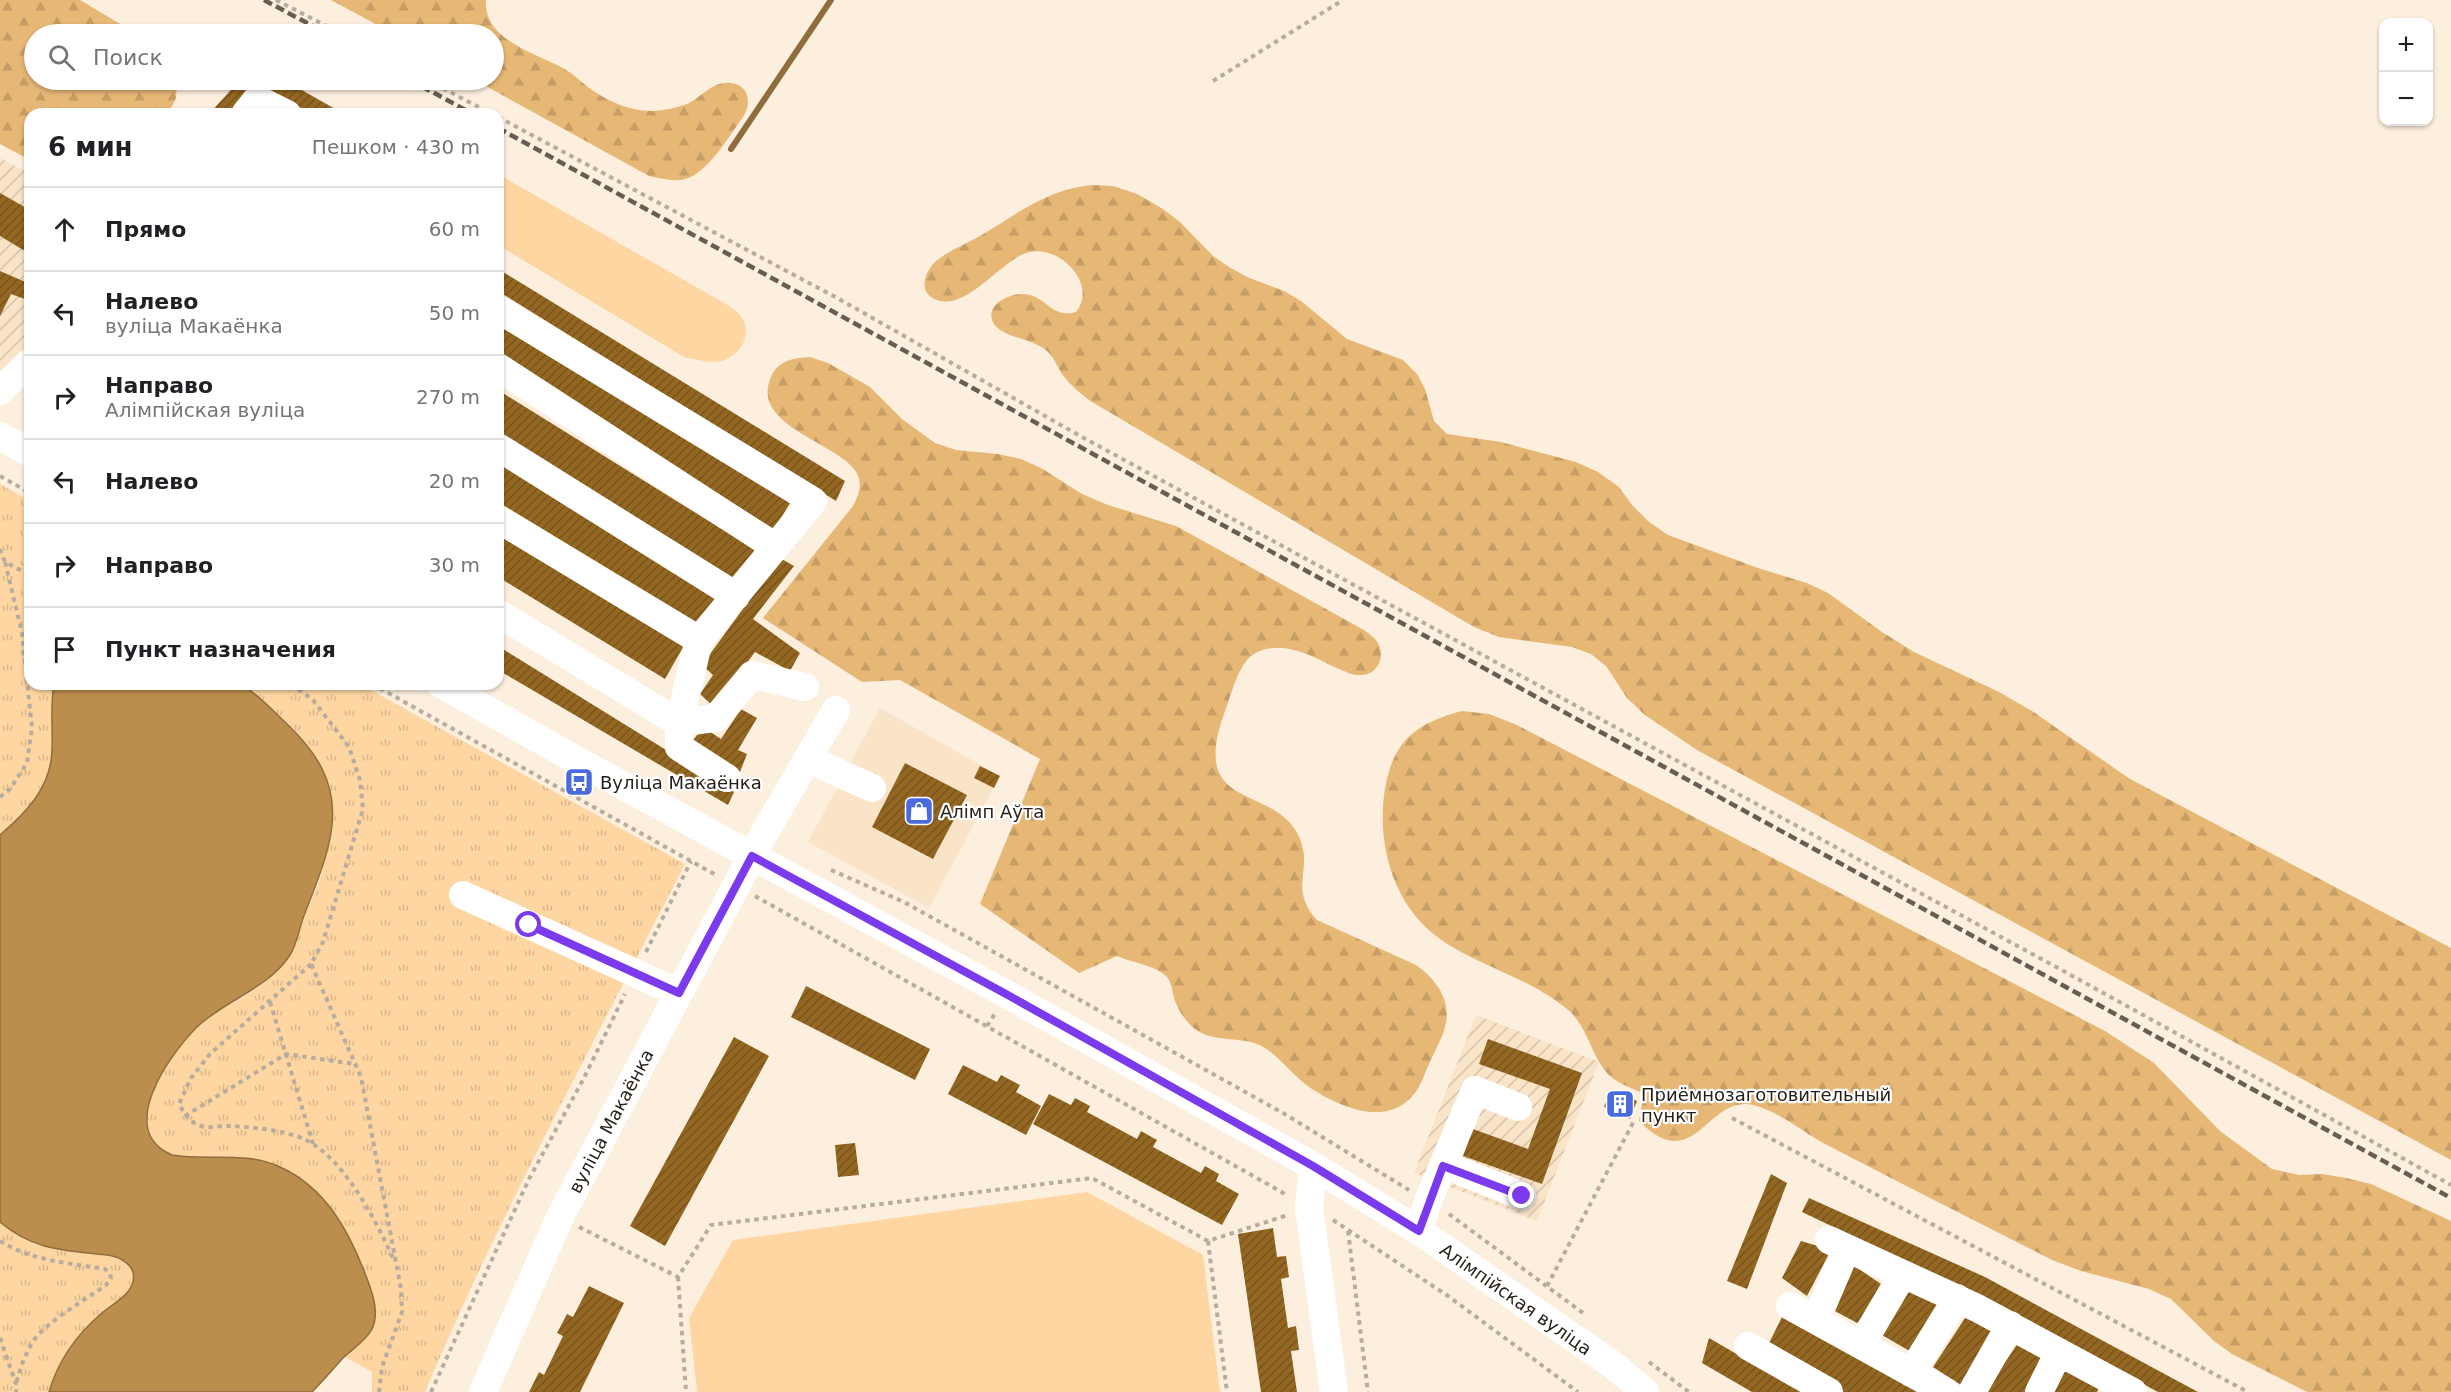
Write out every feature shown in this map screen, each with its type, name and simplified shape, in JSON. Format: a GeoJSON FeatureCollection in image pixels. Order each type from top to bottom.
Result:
{"type":"FeatureCollection","features":[{"type":"Feature","properties":{"kind":"street"},"geometry":{"type":"LineString","coordinates":[[250,108],[257,99],[275,108]]}},
{"type":"Feature","properties":{"kind":"street"},"geometry":{"type":"LineString","coordinates":[[504,313],[813,501],[699,640],[679,723],[679,747],[727,778]]}},
{"type":"Feature","properties":{"kind":"street"},"geometry":{"type":"LineString","coordinates":[[0,391],[24,368]]}},
{"type":"Feature","properties":{"kind":"street"},"geometry":{"type":"LineString","coordinates":[[504,371],[775,547]]}},
{"type":"Feature","properties":{"kind":"street"},"geometry":{"type":"LineString","coordinates":[[0,436],[24,450]]}},
{"type":"Feature","properties":{"kind":"street"},"geometry":{"type":"LineString","coordinates":[[504,451],[736,596]]}},
{"type":"Feature","properties":{"kind":"street"},"geometry":{"type":"LineString","coordinates":[[504,523],[699,640]]}},
{"type":"Feature","properties":{"kind":"street"},"geometry":{"type":"LineString","coordinates":[[504,617],[679,723],[716,718],[752,675],[806,687]]}},
{"type":"Feature","properties":{"kind":"street","name":"Алімпійская вуліца"},"geometry":{"type":"LineString","coordinates":[[452,690],[1006,994],[1313,1166],[1419,1231],[1613,1365],[1645,1392]]}},
{"type":"Feature","properties":{"kind":"street","name":"вуліца Макаёнка"},"geometry":{"type":"LineString","coordinates":[[483,1392],[560,1217],[752,856],[836,710]]}},
{"type":"Feature","properties":{"kind":"street"},"geometry":{"type":"LineString","coordinates":[[808,759],[872,788]]}},
{"type":"Feature","properties":{"kind":"street"},"geometry":{"type":"LineString","coordinates":[[463,895],[679,993]]}},
{"type":"Feature","properties":{"kind":"street"},"geometry":{"type":"LineString","coordinates":[[1419,1231],[1475,1090],[1518,1107]]}},
{"type":"Feature","properties":{"kind":"street"},"geometry":{"type":"LineString","coordinates":[[1313,1166],[1309,1208],[1334,1392]]}},
{"type":"Feature","properties":{"kind":"street"},"geometry":{"type":"LineString","coordinates":[[1443,1166],[1522,1196]]}},
{"type":"Feature","properties":{"kind":"street"},"geometry":{"type":"LineString","coordinates":[[1816,1320],[1838,1244],[1957,1298],[2010,1325],[2118,1388]]}},
{"type":"Feature","properties":{"kind":"street"},"geometry":{"type":"LineString","coordinates":[[1861,1345],[1903,1274]]}},
{"type":"Feature","properties":{"kind":"street"},"geometry":{"type":"LineString","coordinates":[[1911,1373],[1957,1298]]}},
{"type":"Feature","properties":{"kind":"street"},"geometry":{"type":"LineString","coordinates":[[1790,1306],[1946,1392]]}},
{"type":"Feature","properties":{"kind":"street"},"geometry":{"type":"LineString","coordinates":[[1972,1392],[2010,1325]]}},
{"type":"Feature","properties":{"kind":"street"},"geometry":{"type":"LineString","coordinates":[[1748,1346],[1829,1392]]}},
{"type":"Feature","properties":{"kind":"street"},"geometry":{"type":"LineString","coordinates":[[2039,1392],[2059,1352]]}},
{"type":"Feature","properties":{"kind":"path"},"geometry":{"type":"LineString","coordinates":[[276,0],[323,24]]}},
{"type":"Feature","properties":{"kind":"path"},"geometry":{"type":"LineString","coordinates":[[1213,81],[1343,0]]}},
{"type":"Feature","properties":{"kind":"path"},"geometry":{"type":"LineString","coordinates":[[446,90],[481,108]]}},
{"type":"Feature","properties":{"kind":"path"},"geometry":{"type":"LineString","coordinates":[[504,120],[839,299],[1092,442],[2058,968],[2451,1185]]}},
{"type":"Feature","properties":{"kind":"path"},"geometry":{"type":"LineString","coordinates":[[0,476],[24,490]]}},
{"type":"Feature","properties":{"kind":"path"},"geometry":{"type":"LineString","coordinates":[[0,549],[5,562],[24,654]]}},
{"type":"Feature","properties":{"kind":"path"},"geometry":{"type":"LineString","coordinates":[[5,562],[24,572]]}},
{"type":"Feature","properties":{"kind":"path"},"geometry":{"type":"LineString","coordinates":[[0,797],[10,789],[27,763],[32,728],[28,690]]}},
{"type":"Feature","properties":{"kind":"path"},"geometry":{"type":"LineString","coordinates":[[299,690],[313,700],[349,747],[360,780],[363,809],[323,942],[311,964],[210,1054],[191,1078],[179,1104],[185,1116],[202,1126],[228,1125],[274,1131],[306,1140],[324,1152],[358,1193],[377,1222],[395,1265]]}},
{"type":"Feature","properties":{"kind":"path"},"geometry":{"type":"LineString","coordinates":[[383,690],[1348,1230],[1448,1296],[1578,1392]]}},
{"type":"Feature","properties":{"kind":"path"},"geometry":{"type":"LineString","coordinates":[[431,1392],[529,1179],[584,1077],[691,861]]}},
{"type":"Feature","properties":{"kind":"path"},"geometry":{"type":"LineString","coordinates":[[311,964],[361,1077],[382,1176],[395,1265],[401,1289],[402,1312],[382,1367],[379,1392]]}},
{"type":"Feature","properties":{"kind":"path"},"geometry":{"type":"LineString","coordinates":[[270,1002],[313,1145]]}},
{"type":"Feature","properties":{"kind":"path"},"geometry":{"type":"LineString","coordinates":[[185,1116],[286,1054],[356,1064]]}},
{"type":"Feature","properties":{"kind":"path"},"geometry":{"type":"LineString","coordinates":[[1732,1118],[2248,1392]]}},
{"type":"Feature","properties":{"kind":"path"},"geometry":{"type":"LineString","coordinates":[[1546,1286],[1634,1120]]}},
{"type":"Feature","properties":{"kind":"path"},"geometry":{"type":"LineString","coordinates":[[686,1392],[678,1277],[711,1225],[1092,1178],[1208,1240],[1309,1208]]}},
{"type":"Feature","properties":{"kind":"path"},"geometry":{"type":"LineString","coordinates":[[560,1217],[678,1277]]}},
{"type":"Feature","properties":{"kind":"path"},"geometry":{"type":"LineString","coordinates":[[1348,1230],[1368,1392]]}},
{"type":"Feature","properties":{"kind":"path"},"geometry":{"type":"LineString","coordinates":[[1208,1240],[1227,1392]]}},
{"type":"Feature","properties":{"kind":"path"},"geometry":{"type":"LineString","coordinates":[[0,1241],[26,1254],[50,1261],[105,1269],[111,1278],[106,1285],[51,1323],[35,1339],[23,1359],[16,1392]]}},
{"type":"Feature","properties":{"kind":"path"},"geometry":{"type":"LineString","coordinates":[[0,1338],[16,1384]]}},
{"type":"Feature","properties":{"kind":"shaded area"},"geometry":{"type":"Polygon","coordinates":[[[0,158],[24,171],[24,351],[0,375],[0,158]]]}},
{"type":"Feature","properties":{"kind":"shaded area"},"geometry":{"type":"Polygon","coordinates":[[[53,690],[249,690],[308,746],[322,769],[330,791],[333,813],[331,835],[325,859],[290,955],[270,977],[220,1009],[197,1027],[173,1055],[162,1073],[147,1111],[148,1129],[156,1144],[172,1155],[254,1159],[280,1167],[296,1176],[323,1199],[343,1227],[371,1289],[375,1309],[374,1322],[366,1337],[312,1392],[49,1392],[63,1359],[77,1339],[93,1321],[126,1293],[134,1279],[128,1264],[118,1258],[50,1248],[25,1239],[0,1222],[0,835],[36,798],[47,776],[52,750],[53,690]]]}},
{"type":"Feature","properties":{"kind":"shaded area"},"geometry":{"type":"Polygon","coordinates":[[[880,708],[1000,776],[929,908],[808,842],[880,708]]]}},
{"type":"Feature","properties":{"kind":"shaded area"},"geometry":{"type":"Polygon","coordinates":[[[1476,1015],[1599,1062],[1537,1221],[1414,1173],[1476,1015]]]}},
{"type":"Feature","properties":{"kind":"green space"},"geometry":{"type":"Polygon","coordinates":[[[0,0],[80,0],[120,24],[24,24],[24,90],[176,90],[176,98],[171,108],[24,108],[24,157],[0,144],[0,0]]]}},
{"type":"Feature","properties":{"kind":"green space"},"geometry":{"type":"Polygon","coordinates":[[[331,0],[486,0],[487,14],[492,24],[375,24],[331,0]]]}},
{"type":"Feature","properties":{"kind":"green space"},"geometry":{"type":"Polygon","coordinates":[[[504,36],[563,68],[598,94],[620,105],[643,111],[669,109],[687,104],[721,84],[735,84],[744,89],[748,98],[746,112],[708,164],[699,172],[681,180],[649,176],[493,90],[504,90],[504,36]]]}},
{"type":"Feature","properties":{"kind":"green space"},"geometry":{"type":"Polygon","coordinates":[[[504,177],[726,304],[741,316],[746,336],[744,343],[735,354],[717,362],[684,357],[504,249],[504,177]]]}},
{"type":"Feature","properties":{"kind":"green space"},"geometry":{"type":"Polygon","coordinates":[[[1092,185],[1113,186],[1137,194],[1180,222],[1213,256],[1229,267],[1301,301],[1347,339],[1403,360],[1417,374],[1425,389],[1434,421],[1447,434],[1501,442],[1576,462],[1598,472],[1619,487],[1648,521],[1668,535],[1807,583],[1828,593],[1914,652],[1999,692],[2032,711],[2130,779],[2451,948],[2451,1160],[1697,750],[1645,715],[1627,698],[1606,666],[1591,654],[1572,647],[1499,637],[1474,627],[1092,402],[1069,382],[1052,356],[1044,349],[1005,333],[994,324],[991,318],[994,307],[999,302],[1010,296],[1022,294],[1037,298],[1060,312],[1076,312],[1082,301],[1082,289],[1078,278],[1062,259],[1038,251],[1026,253],[1004,266],[980,286],[955,300],[943,301],[927,293],[925,279],[941,257],[1038,201],[1064,191],[1092,185]]]}},
{"type":"Feature","properties":{"kind":"green space"},"geometry":{"type":"Polygon","coordinates":[[[810,357],[828,363],[870,387],[902,419],[935,443],[956,450],[1021,459],[1041,468],[1082,494],[1108,505],[1176,526],[1364,630],[1379,644],[1380,662],[1373,671],[1361,675],[1350,674],[1304,653],[1285,648],[1266,649],[1253,654],[1236,679],[1224,714],[1216,746],[1217,768],[1226,783],[1289,821],[1300,839],[1303,850],[1302,889],[1304,898],[1308,909],[1317,920],[1416,965],[1430,977],[1441,992],[1447,1017],[1444,1032],[1419,1086],[1404,1104],[1392,1110],[1378,1112],[1351,1108],[1337,1103],[1306,1085],[1260,1045],[1206,1035],[1198,1031],[1179,1010],[1168,979],[1157,970],[1117,956],[1079,973],[980,904],[1040,759],[900,680],[862,682],[763,618],[853,506],[859,491],[859,477],[853,468],[842,458],[796,430],[772,407],[768,393],[774,371],[787,361],[810,357]]]}},
{"type":"Feature","properties":{"kind":"green space"},"geometry":{"type":"Polygon","coordinates":[[[0,484],[24,498],[24,690],[53,690],[51,764],[47,776],[36,798],[0,835],[0,484]]]}},
{"type":"Feature","properties":{"kind":"green space"},"geometry":{"type":"Polygon","coordinates":[[[247,690],[371,690],[685,864],[517,1192],[425,1392],[372,1392],[372,1372],[345,1357],[371,1331],[375,1321],[375,1304],[356,1251],[340,1223],[309,1187],[296,1176],[172,1155],[156,1144],[148,1129],[147,1111],[153,1092],[173,1055],[205,1020],[261,985],[271,976],[309,906],[320,878],[328,844],[323,773],[302,738],[247,690]]]}},
{"type":"Feature","properties":{"kind":"green space"},"geometry":{"type":"Polygon","coordinates":[[[1462,711],[1489,714],[1517,725],[2105,1031],[2154,1063],[2220,1131],[2272,1169],[2299,1175],[2322,1174],[2371,1184],[2451,1221],[2451,1392],[2307,1392],[2232,1354],[2214,1341],[2171,1299],[2149,1289],[2081,1271],[2052,1260],[1819,1141],[1763,1108],[1753,1105],[1737,1105],[1724,1111],[1688,1138],[1674,1141],[1658,1136],[1639,1121],[1644,1094],[1615,1080],[1604,1070],[1580,1025],[1567,1009],[1536,988],[1455,949],[1440,939],[1410,909],[1400,891],[1386,851],[1383,831],[1385,789],[1389,772],[1401,746],[1410,736],[1432,721],[1462,711]]]}},
{"type":"Feature","properties":{"kind":"green space"},"geometry":{"type":"Polygon","coordinates":[[[1087,1192],[1203,1255],[1220,1392],[697,1392],[689,1318],[733,1240],[1087,1192]]]}},
{"type":"Feature","properties":{"kind":"green space"},"geometry":{"type":"Polygon","coordinates":[[[0,1222],[34,1244],[118,1258],[127,1263],[132,1270],[133,1279],[130,1289],[74,1341],[59,1365],[49,1392],[0,1392],[0,1222]]]}},
{"type":"Feature","properties":{"kind":"building"},"geometry":{"type":"Polygon","coordinates":[[[231,90],[252,91],[237,108],[214,108],[231,90]]]}},
{"type":"Feature","properties":{"kind":"building"},"geometry":{"type":"Polygon","coordinates":[[[265,90],[302,90],[333,108],[301,108],[265,90]]]}},
{"type":"Feature","properties":{"kind":"building"},"geometry":{"type":"Polygon","coordinates":[[[0,193],[24,207],[24,250],[0,236],[0,193]]]}},
{"type":"Feature","properties":{"kind":"building"},"geometry":{"type":"Polygon","coordinates":[[[0,271],[24,281],[24,299],[11,294],[0,316],[0,271]]]}},
{"type":"Feature","properties":{"kind":"building"},"geometry":{"type":"Polygon","coordinates":[[[504,273],[845,481],[836,501],[504,295],[504,273]]]}},
{"type":"Feature","properties":{"kind":"building"},"geometry":{"type":"Polygon","coordinates":[[[504,322],[792,500],[774,529],[504,360],[504,322]]]}},
{"type":"Feature","properties":{"kind":"building"},"geometry":{"type":"Polygon","coordinates":[[[504,394],[757,551],[737,580],[504,436],[504,394]]]}},
{"type":"Feature","properties":{"kind":"building"},"geometry":{"type":"Polygon","coordinates":[[[504,466],[718,598],[701,625],[504,506],[504,466]]]}},
{"type":"Feature","properties":{"kind":"building"},"geometry":{"type":"Polygon","coordinates":[[[504,534],[686,642],[665,679],[504,581],[504,534]]]}},
{"type":"Feature","properties":{"kind":"building"},"geometry":{"type":"Polygon","coordinates":[[[780,558],[794,566],[753,619],[800,653],[790,671],[755,652],[714,707],[700,694],[713,675],[702,665],[780,558]]]}},
{"type":"Feature","properties":{"kind":"building"},"geometry":{"type":"Polygon","coordinates":[[[504,650],[734,792],[728,805],[504,674],[504,650]]]}},
{"type":"Feature","properties":{"kind":"building"},"geometry":{"type":"Polygon","coordinates":[[[741,709],[757,718],[738,750],[747,754],[740,772],[691,743],[703,727],[721,739],[741,709]]]}},
{"type":"Feature","properties":{"kind":"building","name":"Алімп Аўта"},"geometry":{"type":"Polygon","coordinates":[[[905,763],[967,795],[933,859],[872,827],[905,763]]]}},
{"type":"Feature","properties":{"kind":"building"},"geometry":{"type":"Polygon","coordinates":[[[980,766],[1000,776],[994,788],[974,778],[980,766]]]}},
{"type":"Feature","properties":{"kind":"building"},"geometry":{"type":"Polygon","coordinates":[[[806,986],[930,1049],[915,1080],[791,1017],[806,986]]]}},
{"type":"Feature","properties":{"kind":"building"},"geometry":{"type":"Polygon","coordinates":[[[734,1037],[769,1056],[665,1246],[630,1226],[734,1037]]]}},
{"type":"Feature","properties":{"kind":"building"},"geometry":{"type":"Polygon","coordinates":[[[1488,1039],[1582,1073],[1542,1184],[1463,1156],[1473,1129],[1528,1149],[1550,1089],[1479,1064],[1488,1039]]]}},
{"type":"Feature","properties":{"kind":"building"},"geometry":{"type":"Polygon","coordinates":[[[963,1065],[997,1082],[1001,1075],[1020,1085],[1016,1092],[1041,1106],[1026,1135],[948,1094],[963,1065]]]}},
{"type":"Feature","properties":{"kind":"building","name":"Приёмнозаготовительный пункт"},"geometry":{"type":"Polygon","coordinates":[[[1611,1090],[1637,1101],[1630,1119],[1604,1107],[1611,1090]]]}},
{"type":"Feature","properties":{"kind":"building"},"geometry":{"type":"Polygon","coordinates":[[[1049,1094],[1071,1105],[1075,1098],[1090,1106],[1087,1112],[1137,1139],[1141,1131],[1157,1140],[1153,1147],[1201,1173],[1205,1166],[1219,1174],[1216,1181],[1239,1194],[1222,1225],[1033,1124],[1049,1094]]]}},
{"type":"Feature","properties":{"kind":"building"},"geometry":{"type":"Polygon","coordinates":[[[855,1143],[859,1175],[838,1177],[835,1145],[855,1143]]]}},
{"type":"Feature","properties":{"kind":"building"},"geometry":{"type":"Polygon","coordinates":[[[1771,1174],[1787,1183],[1747,1289],[1727,1281],[1771,1174]]]}},
{"type":"Feature","properties":{"kind":"building"},"geometry":{"type":"Polygon","coordinates":[[[1809,1198],[1985,1277],[2198,1392],[2158,1392],[1985,1299],[1802,1212],[1809,1198]]]}},
{"type":"Feature","properties":{"kind":"building"},"geometry":{"type":"Polygon","coordinates":[[[1273,1228],[1277,1257],[1286,1256],[1289,1277],[1281,1279],[1288,1328],[1296,1326],[1299,1350],[1291,1351],[1297,1392],[1261,1392],[1238,1234],[1273,1228]]]}},
{"type":"Feature","properties":{"kind":"building"},"geometry":{"type":"Polygon","coordinates":[[[1801,1241],[1831,1250],[1807,1296],[1782,1278],[1801,1241]]]}},
{"type":"Feature","properties":{"kind":"building"},"geometry":{"type":"Polygon","coordinates":[[[1853,1265],[1884,1286],[1861,1325],[1831,1309],[1853,1265]]]}},
{"type":"Feature","properties":{"kind":"building"},"geometry":{"type":"Polygon","coordinates":[[[589,1286],[624,1303],[580,1392],[529,1392],[539,1372],[544,1375],[563,1336],[557,1333],[567,1314],[573,1317],[589,1286]]]}},
{"type":"Feature","properties":{"kind":"building"},"geometry":{"type":"Polygon","coordinates":[[[1911,1286],[1944,1303],[1913,1353],[1882,1335],[1911,1286]]]}},
{"type":"Feature","properties":{"kind":"building"},"geometry":{"type":"Polygon","coordinates":[[[1783,1315],[1923,1392],[1843,1392],[1766,1349],[1783,1315]]]}},
{"type":"Feature","properties":{"kind":"building"},"geometry":{"type":"Polygon","coordinates":[[[1967,1315],[1995,1334],[1964,1387],[1933,1367],[1967,1315]]]}},
{"type":"Feature","properties":{"kind":"building"},"geometry":{"type":"Polygon","coordinates":[[[1709,1338],[1802,1392],[1752,1392],[1702,1363],[1709,1338]]]}},
{"type":"Feature","properties":{"kind":"building"},"geometry":{"type":"Polygon","coordinates":[[[2018,1343],[2047,1360],[2029,1392],[1985,1392],[2018,1343]]]}},
{"type":"Feature","properties":{"kind":"building"},"geometry":{"type":"Polygon","coordinates":[[[2065,1364],[2099,1388],[2097,1392],[2051,1392],[2065,1364]]]}},
{"type":"Feature","properties":{"kind":"waterway"},"geometry":{"type":"LineString","coordinates":[[731,149],[831,0]]}},
{"type":"Feature","properties":{"kind":"railway"},"geometry":{"type":"LineString","coordinates":[[264,0],[309,24]]}},
{"type":"Feature","properties":{"kind":"railway"},"geometry":{"type":"LineString","coordinates":[[429,90],[462,108]]}},
{"type":"Feature","properties":{"kind":"railway"},"geometry":{"type":"LineString","coordinates":[[504,131],[2451,1198]]}},
{"type":"Feature","properties":{"kind":"place","name":"Вуліца Макаёнка"},"geometry":{"type":"Point","coordinates":[579,782]}},
{"type":"Feature","properties":{"kind":"place","name":"Алімп Аўта"},"geometry":{"type":"Point","coordinates":[919,811]}},
{"type":"Feature","properties":{"kind":"place","name":"Приёмнозаготовительный пункт"},"geometry":{"type":"Point","coordinates":[1620,1104]}},
{"type":"Feature","properties":{"kind":"route"},"geometry":{"type":"LineString","coordinates":[[529,925],[679,993],[752,856],[1006,994],[1313,1166],[1419,1231],[1428,1201],[1443,1166],[1522,1196]]}}]}
